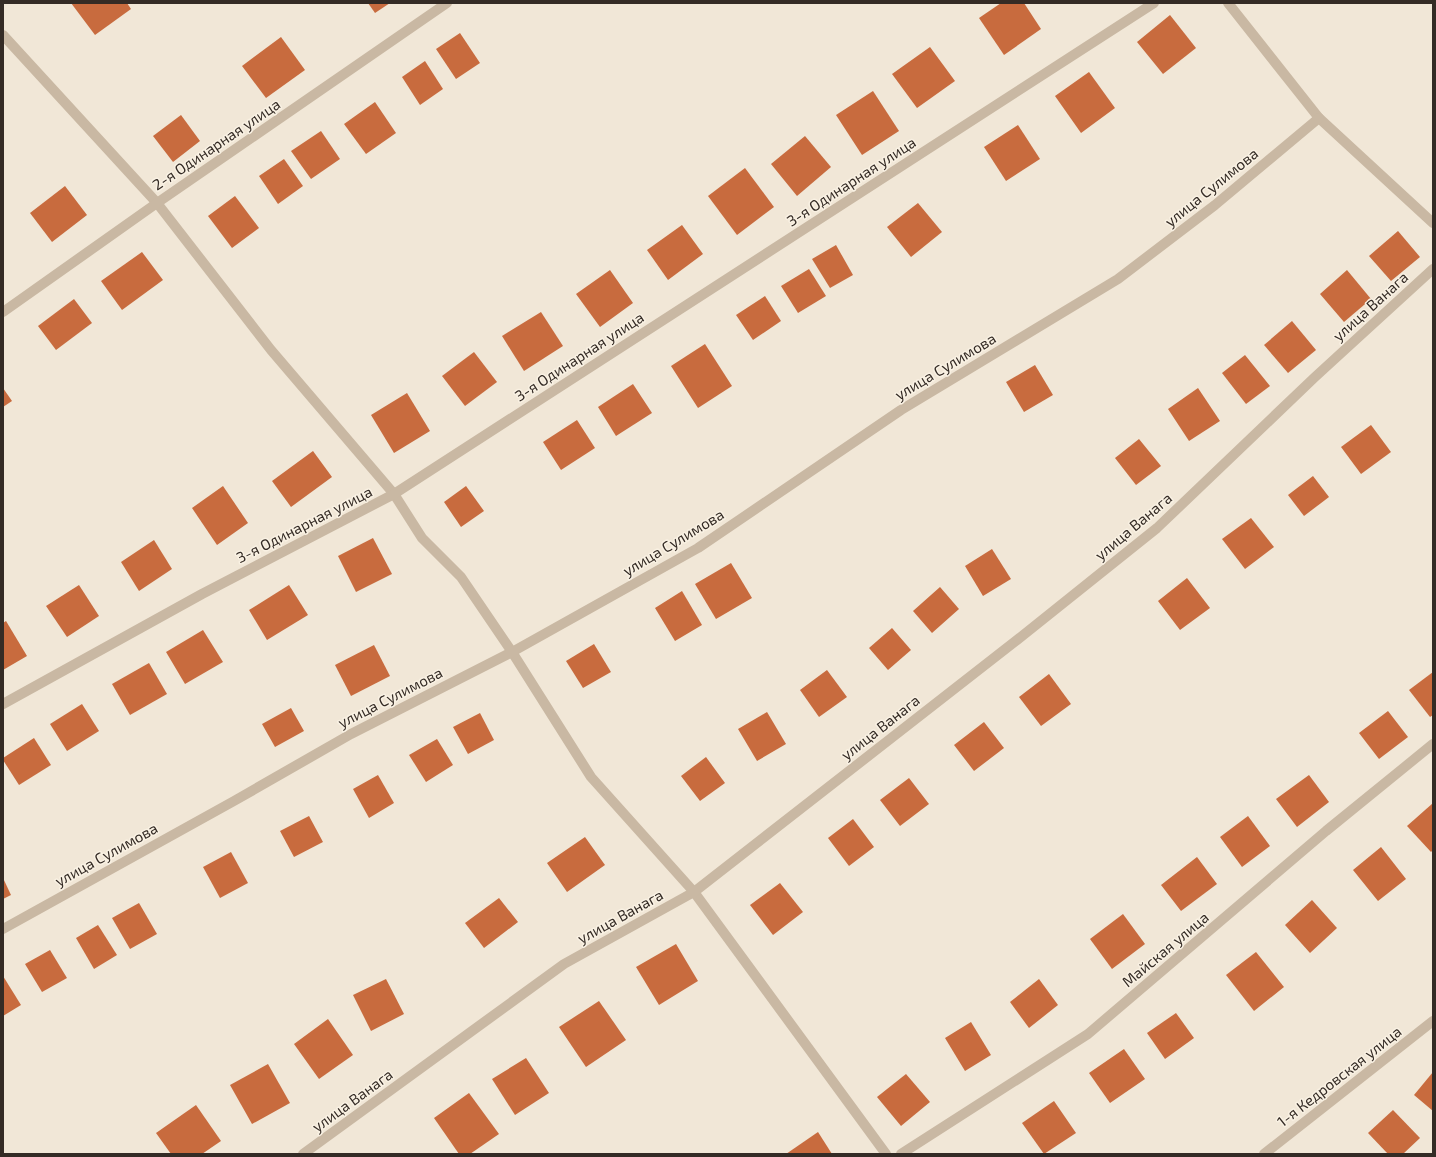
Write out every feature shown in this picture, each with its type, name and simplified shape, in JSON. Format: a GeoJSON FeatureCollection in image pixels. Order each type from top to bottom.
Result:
{"type":"FeatureCollection","features":[{"type":"Feature","properties":{"kind":"street","name":"2-я Одинарная улица"},"geometry":{"type":"LineString","coordinates":[[3,312],[156,203],[447,3]]}},
{"type":"Feature","properties":{"kind":"street","name":"3-я Одинарная улица"},"geometry":{"type":"LineString","coordinates":[[3,704],[202,594],[394,494],[1154,3]]}},
{"type":"Feature","properties":{"kind":"street"},"geometry":{"type":"LineString","coordinates":[[1228,3],[1319,118],[1433,224]]}},
{"type":"Feature","properties":{"kind":"street"},"geometry":{"type":"LineString","coordinates":[[3,35],[156,203],[271,350],[394,494],[422,538],[461,578],[512,652],[591,777],[694,892],[886,1154]]}},
{"type":"Feature","properties":{"kind":"street","name":"улица Сулимова"},"geometry":{"type":"LineString","coordinates":[[3,929],[234,801],[351,734],[512,652],[698,548],[901,410],[1118,279],[1215,205],[1319,118]]}},
{"type":"Feature","properties":{"kind":"street","name":"улица Ванага"},"geometry":{"type":"LineString","coordinates":[[303,1154],[564,964],[694,892],[1011,645],[1157,528],[1315,377],[1433,269]]}},
{"type":"Feature","properties":{"kind":"street","name":"Майская улица"},"geometry":{"type":"LineString","coordinates":[[901,1154],[1088,1034],[1326,831],[1433,744]]}},
{"type":"Feature","properties":{"kind":"street","name":"1-я Кедровская улица"},"geometry":{"type":"LineString","coordinates":[[1264,1154],[1433,1021]]}},
{"type":"Feature","properties":{"kind":"building"},"geometry":{"type":"Polygon","coordinates":[[[71,3],[127,3],[131,9],[95,35],[71,3]]]}},
{"type":"Feature","properties":{"kind":"building"},"geometry":{"type":"Polygon","coordinates":[[[368,3],[390,3],[375,13],[368,3]]]}},
{"type":"Feature","properties":{"kind":"building"},"geometry":{"type":"Polygon","coordinates":[[[1001,3],[1024,3],[1041,29],[1004,55],[979,18],[1001,3]]]}},
{"type":"Feature","properties":{"kind":"building"},"geometry":{"type":"Polygon","coordinates":[[[1170,15],[1196,48],[1163,74],[1137,42],[1170,15]]]}},
{"type":"Feature","properties":{"kind":"building"},"geometry":{"type":"Polygon","coordinates":[[[460,33],[480,63],[456,79],[436,49],[460,33]]]}},
{"type":"Feature","properties":{"kind":"building"},"geometry":{"type":"Polygon","coordinates":[[[281,37],[305,70],[266,98],[242,66],[281,37]]]}},
{"type":"Feature","properties":{"kind":"building"},"geometry":{"type":"Polygon","coordinates":[[[930,47],[955,81],[917,108],[892,74],[930,47]]]}},
{"type":"Feature","properties":{"kind":"building"},"geometry":{"type":"Polygon","coordinates":[[[425,61],[443,89],[420,105],[402,77],[425,61]]]}},
{"type":"Feature","properties":{"kind":"building"},"geometry":{"type":"Polygon","coordinates":[[[1089,72],[1115,108],[1081,133],[1055,96],[1089,72]]]}},
{"type":"Feature","properties":{"kind":"building"},"geometry":{"type":"Polygon","coordinates":[[[873,91],[899,131],[862,155],[836,115],[873,91]]]}},
{"type":"Feature","properties":{"kind":"building"},"geometry":{"type":"Polygon","coordinates":[[[375,102],[396,133],[366,154],[344,124],[375,102]]]}},
{"type":"Feature","properties":{"kind":"building"},"geometry":{"type":"Polygon","coordinates":[[[181,115],[200,141],[173,162],[153,136],[181,115]]]}},
{"type":"Feature","properties":{"kind":"building"},"geometry":{"type":"Polygon","coordinates":[[[1018,125],[1040,159],[1006,181],[984,147],[1018,125]]]}},
{"type":"Feature","properties":{"kind":"building"},"geometry":{"type":"Polygon","coordinates":[[[321,131],[340,159],[311,179],[291,151],[321,131]]]}},
{"type":"Feature","properties":{"kind":"building"},"geometry":{"type":"Polygon","coordinates":[[[805,136],[831,167],[797,196],[771,164],[805,136]]]}},
{"type":"Feature","properties":{"kind":"building"},"geometry":{"type":"Polygon","coordinates":[[[284,159],[303,186],[278,204],[259,176],[284,159]]]}},
{"type":"Feature","properties":{"kind":"building"},"geometry":{"type":"Polygon","coordinates":[[[745,168],[774,207],[737,235],[708,196],[745,168]]]}},
{"type":"Feature","properties":{"kind":"building"},"geometry":{"type":"Polygon","coordinates":[[[65,186],[87,215],[52,242],[30,213],[65,186]]]}},
{"type":"Feature","properties":{"kind":"building"},"geometry":{"type":"Polygon","coordinates":[[[235,196],[259,228],[232,248],[208,216],[235,196]]]}},
{"type":"Feature","properties":{"kind":"building"},"geometry":{"type":"Polygon","coordinates":[[[918,203],[942,232],[911,257],[887,227],[918,203]]]}},
{"type":"Feature","properties":{"kind":"building"},"geometry":{"type":"Polygon","coordinates":[[[682,225],[703,254],[668,280],[647,250],[682,225]]]}},
{"type":"Feature","properties":{"kind":"building"},"geometry":{"type":"Polygon","coordinates":[[[1398,231],[1420,257],[1391,281],[1369,256],[1398,231]]]}},
{"type":"Feature","properties":{"kind":"building"},"geometry":{"type":"Polygon","coordinates":[[[836,245],[853,275],[830,288],[812,259],[836,245]]]}},
{"type":"Feature","properties":{"kind":"building"},"geometry":{"type":"Polygon","coordinates":[[[142,252],[163,280],[122,310],[101,281],[142,252]]]}},
{"type":"Feature","properties":{"kind":"building"},"geometry":{"type":"Polygon","coordinates":[[[809,269],[826,296],[798,313],[781,286],[809,269]]]}},
{"type":"Feature","properties":{"kind":"building"},"geometry":{"type":"Polygon","coordinates":[[[610,270],[633,303],[600,327],[576,294],[610,270]]]}},
{"type":"Feature","properties":{"kind":"building"},"geometry":{"type":"Polygon","coordinates":[[[1347,270],[1371,299],[1344,322],[1320,294],[1347,270]]]}},
{"type":"Feature","properties":{"kind":"building"},"geometry":{"type":"Polygon","coordinates":[[[765,296],[781,321],[753,340],[736,315],[765,296]]]}},
{"type":"Feature","properties":{"kind":"building"},"geometry":{"type":"Polygon","coordinates":[[[74,299],[92,323],[56,350],[38,326],[74,299]]]}},
{"type":"Feature","properties":{"kind":"building"},"geometry":{"type":"Polygon","coordinates":[[[541,312],[563,346],[524,371],[502,336],[541,312]]]}},
{"type":"Feature","properties":{"kind":"building"},"geometry":{"type":"Polygon","coordinates":[[[1292,321],[1316,350],[1288,373],[1264,345],[1292,321]]]}},
{"type":"Feature","properties":{"kind":"building"},"geometry":{"type":"Polygon","coordinates":[[[705,344],[732,386],[698,408],[671,366],[705,344]]]}},
{"type":"Feature","properties":{"kind":"building"},"geometry":{"type":"Polygon","coordinates":[[[474,352],[497,382],[465,406],[442,376],[474,352]]]}},
{"type":"Feature","properties":{"kind":"building"},"geometry":{"type":"Polygon","coordinates":[[[1245,355],[1270,386],[1246,404],[1222,373],[1245,355]]]}},
{"type":"Feature","properties":{"kind":"building"},"geometry":{"type":"Polygon","coordinates":[[[1035,365],[1053,395],[1024,412],[1006,382],[1035,365]]]}},
{"type":"Feature","properties":{"kind":"building"},"geometry":{"type":"Polygon","coordinates":[[[633,384],[652,413],[616,436],[598,407],[633,384]]]}},
{"type":"Feature","properties":{"kind":"building"},"geometry":{"type":"Polygon","coordinates":[[[3,388],[12,401],[3,407],[3,388]]]}},
{"type":"Feature","properties":{"kind":"building"},"geometry":{"type":"Polygon","coordinates":[[[1198,388],[1220,421],[1189,441],[1168,409],[1198,388]]]}},
{"type":"Feature","properties":{"kind":"building"},"geometry":{"type":"Polygon","coordinates":[[[407,393],[430,431],[394,453],[371,415],[407,393]]]}},
{"type":"Feature","properties":{"kind":"building"},"geometry":{"type":"Polygon","coordinates":[[[577,420],[595,448],[561,470],[543,442],[577,420]]]}},
{"type":"Feature","properties":{"kind":"building"},"geometry":{"type":"Polygon","coordinates":[[[1371,425],[1391,452],[1361,474],[1341,447],[1371,425]]]}},
{"type":"Feature","properties":{"kind":"building"},"geometry":{"type":"Polygon","coordinates":[[[1139,439],[1161,466],[1136,485],[1115,458],[1139,439]]]}},
{"type":"Feature","properties":{"kind":"building"},"geometry":{"type":"Polygon","coordinates":[[[313,451],[332,477],[291,507],[272,481],[313,451]]]}},
{"type":"Feature","properties":{"kind":"building"},"geometry":{"type":"Polygon","coordinates":[[[1313,476],[1329,497],[1304,516],[1288,495],[1313,476]]]}},
{"type":"Feature","properties":{"kind":"building"},"geometry":{"type":"Polygon","coordinates":[[[223,486],[248,523],[217,545],[192,508],[223,486]]]}},
{"type":"Feature","properties":{"kind":"building"},"geometry":{"type":"Polygon","coordinates":[[[466,486],[484,511],[461,527],[444,502],[466,486]]]}},
{"type":"Feature","properties":{"kind":"building"},"geometry":{"type":"Polygon","coordinates":[[[1251,518],[1274,547],[1245,569],[1222,539],[1251,518]]]}},
{"type":"Feature","properties":{"kind":"building"},"geometry":{"type":"Polygon","coordinates":[[[373,538],[392,574],[356,592],[338,556],[373,538]]]}},
{"type":"Feature","properties":{"kind":"building"},"geometry":{"type":"Polygon","coordinates":[[[154,540],[172,569],[139,591],[121,562],[154,540]]]}},
{"type":"Feature","properties":{"kind":"building"},"geometry":{"type":"Polygon","coordinates":[[[992,549],[1011,579],[983,596],[965,566],[992,549]]]}},
{"type":"Feature","properties":{"kind":"building"},"geometry":{"type":"Polygon","coordinates":[[[731,563],[752,598],[716,619],[695,584],[731,563]]]}},
{"type":"Feature","properties":{"kind":"building"},"geometry":{"type":"Polygon","coordinates":[[[1187,578],[1210,608],[1180,630],[1158,601],[1187,578]]]}},
{"type":"Feature","properties":{"kind":"building"},"geometry":{"type":"Polygon","coordinates":[[[79,585],[99,616],[67,637],[46,606],[79,585]]]}},
{"type":"Feature","properties":{"kind":"building"},"geometry":{"type":"Polygon","coordinates":[[[289,585],[308,615],[267,640],[249,610],[289,585]]]}},
{"type":"Feature","properties":{"kind":"building"},"geometry":{"type":"Polygon","coordinates":[[[940,587],[959,609],[932,633],[913,611],[940,587]]]}},
{"type":"Feature","properties":{"kind":"building"},"geometry":{"type":"Polygon","coordinates":[[[682,591],[702,625],[675,641],[655,608],[682,591]]]}},
{"type":"Feature","properties":{"kind":"building"},"geometry":{"type":"Polygon","coordinates":[[[6,621],[27,656],[3,670],[3,623],[6,621]]]}},
{"type":"Feature","properties":{"kind":"building"},"geometry":{"type":"Polygon","coordinates":[[[892,628],[911,650],[888,670],[869,648],[892,628]]]}},
{"type":"Feature","properties":{"kind":"building"},"geometry":{"type":"Polygon","coordinates":[[[203,630],[223,662],[185,684],[166,652],[203,630]]]}},
{"type":"Feature","properties":{"kind":"building"},"geometry":{"type":"Polygon","coordinates":[[[594,644],[611,672],[583,688],[566,661],[594,644]]]}},
{"type":"Feature","properties":{"kind":"building"},"geometry":{"type":"Polygon","coordinates":[[[374,645],[390,676],[351,696],[335,665],[374,645]]]}},
{"type":"Feature","properties":{"kind":"building"},"geometry":{"type":"Polygon","coordinates":[[[149,663],[167,694],[130,715],[112,684],[149,663]]]}},
{"type":"Feature","properties":{"kind":"building"},"geometry":{"type":"Polygon","coordinates":[[[827,670],[847,697],[819,717],[800,690],[827,670]]]}},
{"type":"Feature","properties":{"kind":"building"},"geometry":{"type":"Polygon","coordinates":[[[1433,672],[1433,715],[1430,717],[1409,690],[1433,672]]]}},
{"type":"Feature","properties":{"kind":"building"},"geometry":{"type":"Polygon","coordinates":[[[1049,674],[1071,704],[1041,726],[1019,697],[1049,674]]]}},
{"type":"Feature","properties":{"kind":"building"},"geometry":{"type":"Polygon","coordinates":[[[82,704],[99,731],[67,751],[50,724],[82,704]]]}},
{"type":"Feature","properties":{"kind":"building"},"geometry":{"type":"Polygon","coordinates":[[[291,708],[304,731],[275,747],[262,724],[291,708]]]}},
{"type":"Feature","properties":{"kind":"building"},"geometry":{"type":"Polygon","coordinates":[[[1388,711],[1408,737],[1379,759],[1359,733],[1388,711]]]}},
{"type":"Feature","properties":{"kind":"building"},"geometry":{"type":"Polygon","coordinates":[[[767,712],[786,744],[757,761],[738,729],[767,712]]]}},
{"type":"Feature","properties":{"kind":"building"},"geometry":{"type":"Polygon","coordinates":[[[480,713],[494,740],[468,754],[453,727],[480,713]]]}},
{"type":"Feature","properties":{"kind":"building"},"geometry":{"type":"Polygon","coordinates":[[[984,722],[1004,748],[974,771],[954,745],[984,722]]]}},
{"type":"Feature","properties":{"kind":"building"},"geometry":{"type":"Polygon","coordinates":[[[34,738],[51,765],[19,785],[3,758],[34,738]]]}},
{"type":"Feature","properties":{"kind":"building"},"geometry":{"type":"Polygon","coordinates":[[[437,739],[453,765],[426,782],[409,755],[437,739]]]}},
{"type":"Feature","properties":{"kind":"building"},"geometry":{"type":"Polygon","coordinates":[[[706,757],[725,783],[700,801],[681,776],[706,757]]]}},
{"type":"Feature","properties":{"kind":"building"},"geometry":{"type":"Polygon","coordinates":[[[378,775],[394,803],[369,818],[353,789],[378,775]]]}},
{"type":"Feature","properties":{"kind":"building"},"geometry":{"type":"Polygon","coordinates":[[[1309,775],[1329,802],[1297,827],[1276,799],[1309,775]]]}},
{"type":"Feature","properties":{"kind":"building"},"geometry":{"type":"Polygon","coordinates":[[[909,778],[929,804],[900,826],[880,800],[909,778]]]}},
{"type":"Feature","properties":{"kind":"building"},"geometry":{"type":"Polygon","coordinates":[[[1433,803],[1433,850],[1431,852],[1407,826],[1433,803]]]}},
{"type":"Feature","properties":{"kind":"building"},"geometry":{"type":"Polygon","coordinates":[[[309,816],[323,842],[294,857],[280,831],[309,816]]]}},
{"type":"Feature","properties":{"kind":"building"},"geometry":{"type":"Polygon","coordinates":[[[1248,816],[1270,846],[1242,867],[1220,837],[1248,816]]]}},
{"type":"Feature","properties":{"kind":"building"},"geometry":{"type":"Polygon","coordinates":[[[853,819],[874,847],[849,866],[828,838],[853,819]]]}},
{"type":"Feature","properties":{"kind":"building"},"geometry":{"type":"Polygon","coordinates":[[[585,837],[605,865],[567,892],[547,863],[585,837]]]}},
{"type":"Feature","properties":{"kind":"building"},"geometry":{"type":"Polygon","coordinates":[[[1381,847],[1406,879],[1378,901],[1353,870],[1381,847]]]}},
{"type":"Feature","properties":{"kind":"building"},"geometry":{"type":"Polygon","coordinates":[[[231,852],[248,883],[220,898],[203,867],[231,852]]]}},
{"type":"Feature","properties":{"kind":"building"},"geometry":{"type":"Polygon","coordinates":[[[1197,857],[1217,884],[1181,911],[1161,885],[1197,857]]]}},
{"type":"Feature","properties":{"kind":"building"},"geometry":{"type":"Polygon","coordinates":[[[3,878],[11,895],[3,899],[3,878]]]}},
{"type":"Feature","properties":{"kind":"building"},"geometry":{"type":"Polygon","coordinates":[[[780,883],[803,912],[773,935],[750,905],[780,883]]]}},
{"type":"Feature","properties":{"kind":"building"},"geometry":{"type":"Polygon","coordinates":[[[499,898],[518,922],[484,948],[465,923],[499,898]]]}},
{"type":"Feature","properties":{"kind":"building"},"geometry":{"type":"Polygon","coordinates":[[[1312,900],[1337,928],[1310,953],[1285,925],[1312,900]]]}},
{"type":"Feature","properties":{"kind":"building"},"geometry":{"type":"Polygon","coordinates":[[[139,903],[157,934],[130,949],[112,918],[139,903]]]}},
{"type":"Feature","properties":{"kind":"building"},"geometry":{"type":"Polygon","coordinates":[[[1123,914],[1145,944],[1112,969],[1090,939],[1123,914]]]}},
{"type":"Feature","properties":{"kind":"building"},"geometry":{"type":"Polygon","coordinates":[[[98,925],[117,955],[94,969],[76,938],[98,925]]]}},
{"type":"Feature","properties":{"kind":"building"},"geometry":{"type":"Polygon","coordinates":[[[676,944],[698,981],[659,1005],[636,967],[676,944]]]}},
{"type":"Feature","properties":{"kind":"building"},"geometry":{"type":"Polygon","coordinates":[[[50,950],[67,978],[42,992],[25,964],[50,950]]]}},
{"type":"Feature","properties":{"kind":"building"},"geometry":{"type":"Polygon","coordinates":[[[1256,952],[1284,987],[1254,1011],[1226,975],[1256,952]]]}},
{"type":"Feature","properties":{"kind":"building"},"geometry":{"type":"Polygon","coordinates":[[[3,976],[21,1005],[3,1016],[3,976]]]}},
{"type":"Feature","properties":{"kind":"building"},"geometry":{"type":"Polygon","coordinates":[[[386,979],[404,1014],[371,1031],[353,995],[386,979]]]}},
{"type":"Feature","properties":{"kind":"building"},"geometry":{"type":"Polygon","coordinates":[[[1039,979],[1058,1005],[1029,1028],[1010,1002],[1039,979]]]}},
{"type":"Feature","properties":{"kind":"building"},"geometry":{"type":"Polygon","coordinates":[[[599,1001],[626,1040],[586,1067],[559,1027],[599,1001]]]}},
{"type":"Feature","properties":{"kind":"building"},"geometry":{"type":"Polygon","coordinates":[[[1176,1013],[1194,1038],[1165,1059],[1147,1033],[1176,1013]]]}},
{"type":"Feature","properties":{"kind":"building"},"geometry":{"type":"Polygon","coordinates":[[[328,1019],[353,1055],[319,1079],[294,1044],[328,1019]]]}},
{"type":"Feature","properties":{"kind":"building"},"geometry":{"type":"Polygon","coordinates":[[[971,1022],[991,1055],[965,1071],[945,1038],[971,1022]]]}},
{"type":"Feature","properties":{"kind":"building"},"geometry":{"type":"Polygon","coordinates":[[[1124,1049],[1145,1079],[1110,1103],[1089,1073],[1124,1049]]]}},
{"type":"Feature","properties":{"kind":"building"},"geometry":{"type":"Polygon","coordinates":[[[526,1058],[549,1093],[515,1115],[492,1079],[526,1058]]]}},
{"type":"Feature","properties":{"kind":"building"},"geometry":{"type":"Polygon","coordinates":[[[268,1064],[290,1103],[252,1124],[230,1085],[268,1064]]]}},
{"type":"Feature","properties":{"kind":"building"},"geometry":{"type":"Polygon","coordinates":[[[1433,1072],[1433,1111],[1414,1095],[1433,1072]]]}},
{"type":"Feature","properties":{"kind":"building"},"geometry":{"type":"Polygon","coordinates":[[[906,1074],[930,1102],[901,1126],[877,1097],[906,1074]]]}},
{"type":"Feature","properties":{"kind":"building"},"geometry":{"type":"Polygon","coordinates":[[[469,1093],[499,1134],[470,1154],[459,1154],[434,1118],[469,1093]]]}},
{"type":"Feature","properties":{"kind":"building"},"geometry":{"type":"Polygon","coordinates":[[[1054,1101],[1076,1133],[1044,1154],[1022,1123],[1054,1101]]]}},
{"type":"Feature","properties":{"kind":"building"},"geometry":{"type":"Polygon","coordinates":[[[196,1105],[221,1141],[202,1154],[171,1154],[156,1133],[196,1105]]]}},
{"type":"Feature","properties":{"kind":"building"},"geometry":{"type":"Polygon","coordinates":[[[1393,1110],[1420,1138],[1403,1154],[1388,1154],[1368,1133],[1393,1110]]]}},
{"type":"Feature","properties":{"kind":"building"},"geometry":{"type":"Polygon","coordinates":[[[818,1132],[832,1154],[786,1154],[818,1132]]]}}]}
